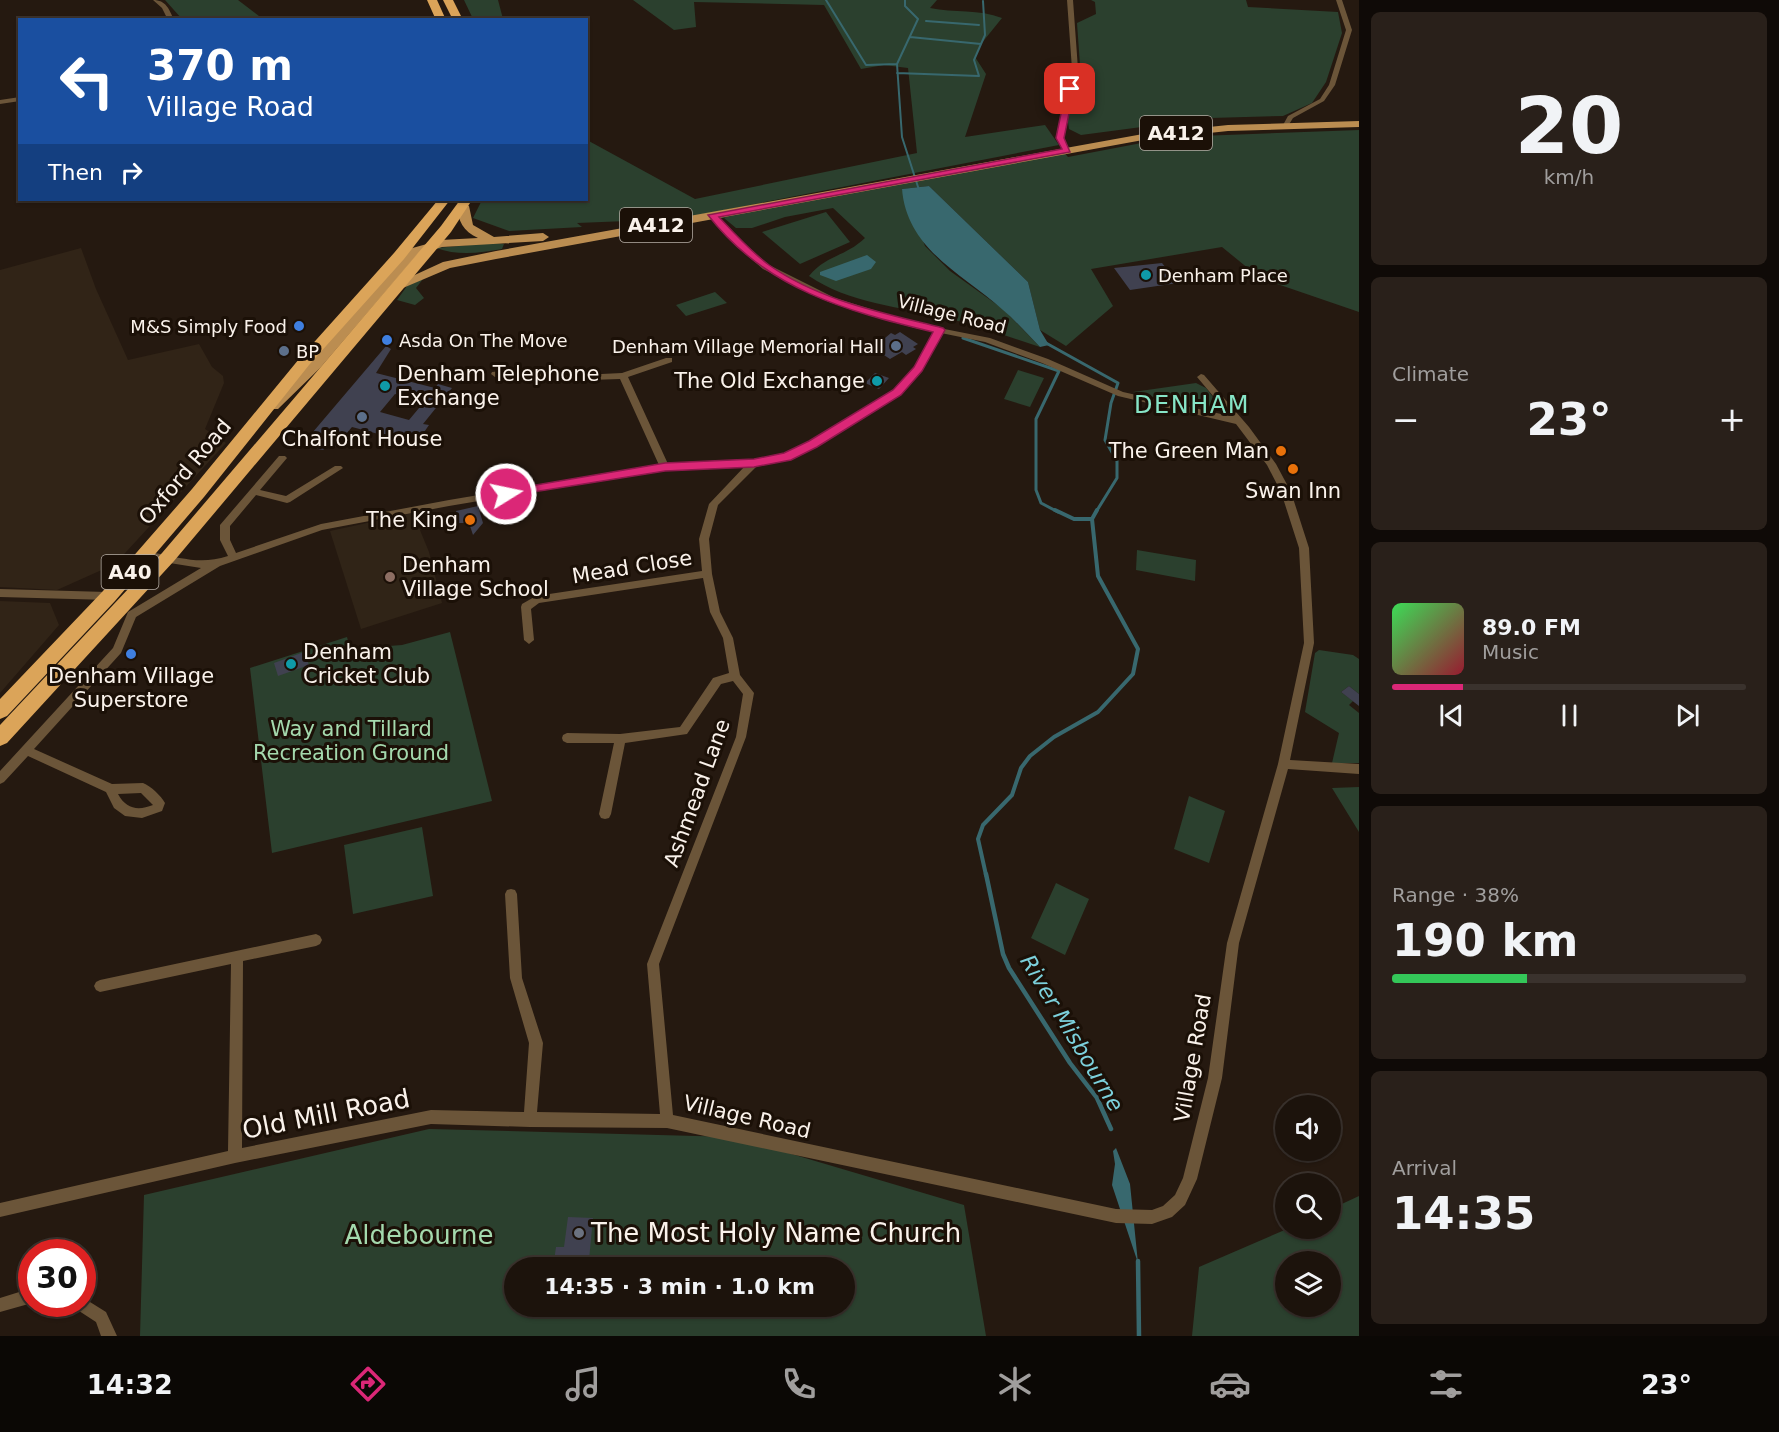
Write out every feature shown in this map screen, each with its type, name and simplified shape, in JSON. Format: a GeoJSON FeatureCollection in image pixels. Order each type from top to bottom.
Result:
{"type":"FeatureCollection","features":[{"type":"Feature","properties":{"kind":"highway"},"geometry":{"type":"LineString","coordinates":[[432,0],[440,18]]}},
{"type":"Feature","properties":{"kind":"highway"},"geometry":{"type":"LineString","coordinates":[[451,1],[458,18]]}},
{"type":"Feature","properties":{"kind":"highway","name":"A40"},"geometry":{"type":"LineString","coordinates":[[421,231],[443,201]]}},
{"type":"Feature","properties":{"kind":"highway","name":"A40"},"geometry":{"type":"LineString","coordinates":[[399,285],[464,203]]}},
{"type":"Feature","properties":{"kind":"highway","name":"Oxford Road"},"geometry":{"type":"LineString","coordinates":[[0,711],[109,596],[304,362],[421,231]]}},
{"type":"Feature","properties":{"kind":"highway","name":"Oxford Road"},"geometry":{"type":"LineString","coordinates":[[0,738],[168,557],[399,285]]}},
{"type":"Feature","properties":{"kind":"main road","name":"A412"},"geometry":{"type":"LineString","coordinates":[[536,243],[712,215],[1067,150],[1185,132],[1286,125],[1359,124]]}},
{"type":"Feature","properties":{"kind":"main road"},"geometry":{"type":"LineString","coordinates":[[464,203],[465,225],[472,232],[495,240]]}},
{"type":"Feature","properties":{"kind":"main road"},"geometry":{"type":"LineString","coordinates":[[421,231],[421,244],[441,254],[458,256],[501,254]]}},
{"type":"Feature","properties":{"kind":"main road"},"geometry":{"type":"LineString","coordinates":[[253,426],[315,365],[413,252],[441,244],[495,240],[509,239],[536,243]]}},
{"type":"Feature","properties":{"kind":"main road"},"geometry":{"type":"LineString","coordinates":[[399,285],[426,276],[447,265],[501,254],[536,243]]}},
{"type":"Feature","properties":{"kind":"street"},"geometry":{"type":"LineString","coordinates":[[156,0],[165,8],[170,18]]}},
{"type":"Feature","properties":{"kind":"street"},"geometry":{"type":"LineString","coordinates":[[1067,150],[1060,138],[1074,69],[1071,0]]}},
{"type":"Feature","properties":{"kind":"street"},"geometry":{"type":"LineString","coordinates":[[1286,125],[1290,117],[1322,100],[1332,85],[1349,30],[1340,0]]}},
{"type":"Feature","properties":{"kind":"street"},"geometry":{"type":"LineString","coordinates":[[0,102],[18,99]]}},
{"type":"Feature","properties":{"kind":"street","name":"Village Road"},"geometry":{"type":"LineString","coordinates":[[712,215],[737,242],[766,267],[832,300],[870,313],[987,340],[1045,361],[1121,394],[1238,421]]}},
{"type":"Feature","properties":{"kind":"street"},"geometry":{"type":"LineString","coordinates":[[501,254],[509,239]]}},
{"type":"Feature","properties":{"kind":"street"},"geometry":{"type":"LineString","coordinates":[[0,779],[117,650],[132,615],[217,564],[321,527],[665,467],[754,463],[796,453],[797,450],[813,444],[897,392],[918,368],[939,330]]}},
{"type":"Feature","properties":{"kind":"street"},"geometry":{"type":"LineString","coordinates":[[495,374],[511,370],[526,371],[550,378],[601,374],[623,376],[669,360]]}},
{"type":"Feature","properties":{"kind":"street"},"geometry":{"type":"LineString","coordinates":[[623,376],[665,467]]}},
{"type":"Feature","properties":{"kind":"street","name":"Village Road"},"geometry":{"type":"LineString","coordinates":[[668,1121],[1116,1216],[1140,1218],[1167,1212],[1180,1200],[1190,1179],[1215,1078],[1233,943],[1284,764],[1310,643],[1304,548],[1287,492],[1271,464],[1201,378]]}},
{"type":"Feature","properties":{"kind":"street"},"geometry":{"type":"LineString","coordinates":[[234,558],[225,540],[225,525],[282,458]]}},
{"type":"Feature","properties":{"kind":"street","name":"Ashmead Lane"},"geometry":{"type":"LineString","coordinates":[[668,1121],[653,964],[741,736],[749,693],[735,676],[728,638],[715,612],[706,574],[704,538],[714,504],[754,463]]}},
{"type":"Feature","properties":{"kind":"street"},"geometry":{"type":"LineString","coordinates":[[253,491],[287,500],[338,468]]}},
{"type":"Feature","properties":{"kind":"street"},"geometry":{"type":"LineString","coordinates":[[0,593],[109,596],[155,557],[168,557],[202,565],[217,564]]}},
{"type":"Feature","properties":{"kind":"street","name":"Mead Close"},"geometry":{"type":"LineString","coordinates":[[529,640],[526,607],[536,600],[706,574]]}},
{"type":"Feature","properties":{"kind":"street"},"geometry":{"type":"LineString","coordinates":[[567,738],[620,739],[683,731],[717,681],[735,676]]}},
{"type":"Feature","properties":{"kind":"street"},"geometry":{"type":"LineString","coordinates":[[605,814],[620,739]]}},
{"type":"Feature","properties":{"kind":"street"},"geometry":{"type":"LineString","coordinates":[[27,751],[111,789]]}},
{"type":"Feature","properties":{"kind":"street"},"geometry":{"type":"LineString","coordinates":[[1284,764],[1359,769]]}},
{"type":"Feature","properties":{"kind":"street"},"geometry":{"type":"LineString","coordinates":[[511,894],[516,978],[536,1043],[530,1120]]}},
{"type":"Feature","properties":{"kind":"street"},"geometry":{"type":"LineString","coordinates":[[100,986],[316,940]]}},
{"type":"Feature","properties":{"kind":"street"},"geometry":{"type":"LineString","coordinates":[[235,1156],[237,956]]}},
{"type":"Feature","properties":{"kind":"street","name":"Old Mill Road"},"geometry":{"type":"LineString","coordinates":[[0,1210],[235,1156],[431,1117],[668,1121]]}},
{"type":"Feature","properties":{"kind":"street"},"geometry":{"type":"LineString","coordinates":[[0,1305],[18,1299]]}},
{"type":"Feature","properties":{"kind":"street"},"geometry":{"type":"LineString","coordinates":[[96,1314],[101,1317],[109,1336]]}},
{"type":"Feature","properties":{"kind":"shaded area"},"geometry":{"type":"Polygon","coordinates":[[[81,248],[96,289],[128,360],[199,344],[212,367],[223,376],[224,383],[205,429],[226,443],[115,564],[57,590],[0,587],[0,270],[81,248]]]}},
{"type":"Feature","properties":{"kind":"shaded area","name":"Denham Village School"},"geometry":{"type":"Polygon","coordinates":[[[413,513],[429,552],[442,603],[361,629],[330,531],[413,513]]]}},
{"type":"Feature","properties":{"kind":"shaded area"},"geometry":{"type":"Polygon","coordinates":[[[0,601],[50,603],[59,625],[0,693],[0,601]]]}},
{"type":"Feature","properties":{"kind":"green space"},"geometry":{"type":"Polygon","coordinates":[[[165,0],[238,0],[262,18],[181,18],[165,0]]]}},
{"type":"Feature","properties":{"kind":"green space"},"geometry":{"type":"Polygon","coordinates":[[[464,0],[498,0],[503,18],[473,18],[464,0]]]}},
{"type":"Feature","properties":{"kind":"green space"},"geometry":{"type":"Polygon","coordinates":[[[633,0],[937,0],[930,8],[993,15],[1002,18],[981,44],[975,57],[986,74],[965,137],[1045,125],[1059,145],[677,219],[577,223],[582,227],[509,231],[473,218],[482,201],[588,201],[588,141],[695,199],[917,153],[908,68],[884,65],[861,69],[824,5],[694,2],[696,27],[674,30],[633,0]]]}},
{"type":"Feature","properties":{"kind":"green space"},"geometry":{"type":"Polygon","coordinates":[[[1091,0],[1246,0],[1248,7],[1338,12],[1342,33],[1326,82],[1312,103],[1283,116],[1210,118],[1081,135],[1069,129],[1067,115],[1080,65],[1077,23],[1096,14],[1095,2],[1091,0]]]}},
{"type":"Feature","properties":{"kind":"green space"},"geometry":{"type":"Polygon","coordinates":[[[1359,130],[1359,312],[1260,278],[1222,247],[1091,269],[1113,306],[1066,346],[1040,330],[1028,282],[929,186],[902,189],[925,246],[950,271],[1003,309],[1040,347],[958,321],[858,298],[824,285],[809,276],[822,264],[865,238],[833,208],[785,217],[752,228],[736,228],[724,218],[706,218],[1063,151],[1068,157],[1173,137],[1359,130]]]}},
{"type":"Feature","properties":{"kind":"green space"},"geometry":{"type":"Polygon","coordinates":[[[826,212],[850,242],[800,264],[762,232],[826,212]]]}},
{"type":"Feature","properties":{"kind":"green space"},"geometry":{"type":"Polygon","coordinates":[[[504,244],[502,249],[477,253],[452,252],[436,248],[504,244]]]}},
{"type":"Feature","properties":{"kind":"green space"},"geometry":{"type":"Polygon","coordinates":[[[423,279],[416,288],[424,298],[415,305],[397,300],[407,286],[423,279]]]}},
{"type":"Feature","properties":{"kind":"green space"},"geometry":{"type":"Polygon","coordinates":[[[715,292],[727,303],[686,316],[676,305],[715,292]]]}},
{"type":"Feature","properties":{"kind":"green space"},"geometry":{"type":"Polygon","coordinates":[[[1018,370],[1044,378],[1030,407],[1004,399],[1018,370]]]}},
{"type":"Feature","properties":{"kind":"green space"},"geometry":{"type":"Polygon","coordinates":[[[1196,383],[1206,388],[1220,406],[1204,408],[1161,399],[1163,396],[1150,397],[1133,392],[1196,383]]]}},
{"type":"Feature","properties":{"kind":"green space"},"geometry":{"type":"Polygon","coordinates":[[[1137,550],[1196,560],[1195,581],[1136,570],[1137,550]]]}},
{"type":"Feature","properties":{"kind":"green space","name":"Way and Tillard Recreation Ground"},"geometry":{"type":"Polygon","coordinates":[[[450,632],[492,801],[272,853],[250,668],[347,637],[350,649],[402,645],[450,632]]]}},
{"type":"Feature","properties":{"kind":"green space"},"geometry":{"type":"Polygon","coordinates":[[[1319,650],[1353,655],[1359,659],[1359,694],[1349,686],[1341,692],[1353,701],[1349,705],[1359,713],[1359,763],[1332,763],[1339,733],[1305,712],[1315,653],[1319,650]]]}},
{"type":"Feature","properties":{"kind":"green space"},"geometry":{"type":"Polygon","coordinates":[[[1359,787],[1359,832],[1332,788],[1359,787]]]}},
{"type":"Feature","properties":{"kind":"green space"},"geometry":{"type":"Polygon","coordinates":[[[1189,796],[1225,811],[1209,863],[1174,849],[1189,796]]]}},
{"type":"Feature","properties":{"kind":"green space"},"geometry":{"type":"Polygon","coordinates":[[[422,827],[433,896],[353,914],[344,845],[422,827]]]}},
{"type":"Feature","properties":{"kind":"green space"},"geometry":{"type":"Polygon","coordinates":[[[1056,883],[1089,899],[1065,955],[1031,938],[1056,883]]]}},
{"type":"Feature","properties":{"kind":"green space","name":"Aldebourne"},"geometry":{"type":"Polygon","coordinates":[[[429,1129],[734,1137],[964,1205],[986,1336],[140,1336],[144,1195],[429,1129]]]}},
{"type":"Feature","properties":{"kind":"green space"},"geometry":{"type":"Polygon","coordinates":[[[1359,1196],[1359,1336],[1192,1336],[1199,1267],[1275,1234],[1275,1239],[1341,1239],[1341,1204],[1359,1196]]]}},
{"type":"Feature","properties":{"kind":"water"},"geometry":{"type":"Polygon","coordinates":[[[929,186],[1028,282],[1040,330],[1049,345],[1040,347],[1008,314],[939,259],[926,245],[914,229],[906,210],[902,189],[929,186]]]}},
{"type":"Feature","properties":{"kind":"water"},"geometry":{"type":"Polygon","coordinates":[[[867,255],[876,262],[871,269],[836,281],[820,275],[820,272],[867,255]]]}},
{"type":"Feature","properties":{"kind":"water"},"geometry":{"type":"Polygon","coordinates":[[[1116,1148],[1130,1184],[1138,1263],[1112,1185],[1115,1164],[1113,1151],[1116,1148]]]}},
{"type":"Feature","properties":{"kind":"building","name":"Denham Place"},"geometry":{"type":"Polygon","coordinates":[[[1162,263],[1178,283],[1130,290],[1114,268],[1162,263]]]}},
{"type":"Feature","properties":{"kind":"building","name":"Denham Village Memorial Hall"},"geometry":{"type":"Polygon","coordinates":[[[900,332],[918,344],[913,347],[916,349],[906,355],[902,352],[890,359],[873,348],[891,333],[895,335],[900,332]]]}},
{"type":"Feature","properties":{"kind":"building"},"geometry":{"type":"Polygon","coordinates":[[[386,346],[391,349],[376,373],[435,388],[438,384],[452,388],[423,424],[429,425],[420,438],[406,434],[401,440],[352,427],[335,447],[328,445],[323,450],[313,448],[318,442],[307,439],[386,346]],[[395,394],[380,412],[409,420],[424,402],[395,394]]]}},
{"type":"Feature","properties":{"kind":"building","name":"The Old Exchange"},"geometry":{"type":"Polygon","coordinates":[[[875,373],[889,378],[879,389],[865,383],[875,373]]]}},
{"type":"Feature","properties":{"kind":"building","name":"The King"},"geometry":{"type":"Polygon","coordinates":[[[478,506],[483,523],[473,535],[469,523],[459,523],[456,511],[478,506]]]}},
{"type":"Feature","properties":{"kind":"building","name":"Denham Cricket Club"},"geometry":{"type":"Polygon","coordinates":[[[304,652],[309,665],[278,676],[274,663],[304,652]]]}},
{"type":"Feature","properties":{"kind":"building"},"geometry":{"type":"Polygon","coordinates":[[[1349,686],[1359,694],[1359,706],[1341,692],[1349,686]]]}},
{"type":"Feature","properties":{"kind":"building","name":"The Most Holy Name Church"},"geometry":{"type":"Polygon","coordinates":[[[568,1217],[593,1218],[589,1257],[555,1257],[556,1247],[564,1247],[568,1217]]]}},
{"type":"Feature","properties":{"kind":"waterway"},"geometry":{"type":"LineString","coordinates":[[826,0],[866,65],[897,64]]}},
{"type":"Feature","properties":{"kind":"waterway","name":"River Misbourne"},"geometry":{"type":"LineString","coordinates":[[897,64],[918,19],[905,6],[905,0]]}},
{"type":"Feature","properties":{"kind":"waterway"},"geometry":{"type":"LineString","coordinates":[[898,73],[979,76],[974,60],[985,35],[983,1]]}},
{"type":"Feature","properties":{"kind":"waterway"},"geometry":{"type":"LineString","coordinates":[[926,21],[979,25]]}},
{"type":"Feature","properties":{"kind":"waterway"},"geometry":{"type":"LineString","coordinates":[[910,37],[981,44]]}},
{"type":"Feature","properties":{"kind":"waterway","name":"River Misbourne"},"geometry":{"type":"LineString","coordinates":[[897,64],[898,73]]}},
{"type":"Feature","properties":{"kind":"waterway","name":"River Misbourne"},"geometry":{"type":"LineString","coordinates":[[898,73],[902,137],[919,190]]}},
{"type":"Feature","properties":{"kind":"waterway"},"geometry":{"type":"LineString","coordinates":[[963,338],[1059,371],[1036,419],[1036,490],[1041,503],[1058,512]]}},
{"type":"Feature","properties":{"kind":"waterway","name":"River Misbourne"},"geometry":{"type":"LineString","coordinates":[[1046,343],[1118,383],[1111,403],[1105,440],[1117,461],[1117,478],[1096,512]]}},
{"type":"Feature","properties":{"kind":"waterway"},"geometry":{"type":"LineString","coordinates":[[1055,510],[1074,519],[1092,519]]}},
{"type":"Feature","properties":{"kind":"waterway","name":"River Misbourne"},"geometry":{"type":"LineString","coordinates":[[1092,519],[1097,510]]}},
{"type":"Feature","properties":{"kind":"waterway","name":"River Misbourne"},"geometry":{"type":"LineString","coordinates":[[986,875],[978,839],[983,825],[1012,795],[1021,768],[1030,756],[1054,737],[1098,712],[1133,674],[1138,649],[1098,576],[1092,519]]}},
{"type":"Feature","properties":{"kind":"waterway","name":"River Misbourne"},"geometry":{"type":"LineString","coordinates":[[986,874],[1003,954],[1009,968],[1070,1063],[1097,1098],[1111,1129]]}},
{"type":"Feature","properties":{"kind":"waterway","name":"River Misbourne"},"geometry":{"type":"LineString","coordinates":[[1138,1261],[1139,1336]]}},
{"type":"Feature","properties":{"kind":"place","name":"Denham Place"},"geometry":{"type":"Point","coordinates":[1146,275]}},
{"type":"Feature","properties":{"kind":"place","name":"M&S Simply Food"},"geometry":{"type":"Point","coordinates":[299,326]}},
{"type":"Feature","properties":{"kind":"place","name":"Asda On The Move"},"geometry":{"type":"Point","coordinates":[387,340]}},
{"type":"Feature","properties":{"kind":"place","name":"Denham Village Memorial Hall"},"geometry":{"type":"Point","coordinates":[896,346]}},
{"type":"Feature","properties":{"kind":"place","name":"BP"},"geometry":{"type":"Point","coordinates":[284,351]}},
{"type":"Feature","properties":{"kind":"place","name":"The Old Exchange"},"geometry":{"type":"Point","coordinates":[877,381]}},
{"type":"Feature","properties":{"kind":"place","name":"Denham Telephone Exchange"},"geometry":{"type":"Point","coordinates":[385,386]}},
{"type":"Feature","properties":{"kind":"place","name":"Chalfont House"},"geometry":{"type":"Point","coordinates":[362,417]}},
{"type":"Feature","properties":{"kind":"place","name":"The Green Man"},"geometry":{"type":"Point","coordinates":[1281,451]}},
{"type":"Feature","properties":{"kind":"place","name":"Swan Inn"},"geometry":{"type":"Point","coordinates":[1293,469]}},
{"type":"Feature","properties":{"kind":"place","name":"The King"},"geometry":{"type":"Point","coordinates":[470,520]}},
{"type":"Feature","properties":{"kind":"place","name":"Denham Village School"},"geometry":{"type":"Point","coordinates":[390,577]}},
{"type":"Feature","properties":{"kind":"place","name":"Denham Village Superstore"},"geometry":{"type":"Point","coordinates":[131,654]}},
{"type":"Feature","properties":{"kind":"place","name":"Denham Cricket Club"},"geometry":{"type":"Point","coordinates":[291,664]}},
{"type":"Feature","properties":{"kind":"place","name":"The Most Holy Name Church"},"geometry":{"type":"Point","coordinates":[579,1233]}},
{"type":"Feature","properties":{"kind":"district","name":"DENHAM"},"geometry":{"type":"Point","coordinates":[1192,405]}},
{"type":"Feature","properties":{"kind":"route"},"geometry":{"type":"LineString","coordinates":[[506,494],[665,467],[754,463],[787,457],[813,444],[897,392],[918,368],[939,330],[880,316],[832,300],[787,279],[766,267],[737,242],[712,215],[1067,150],[1062,144],[1060,129],[1070,89]]}}]}
